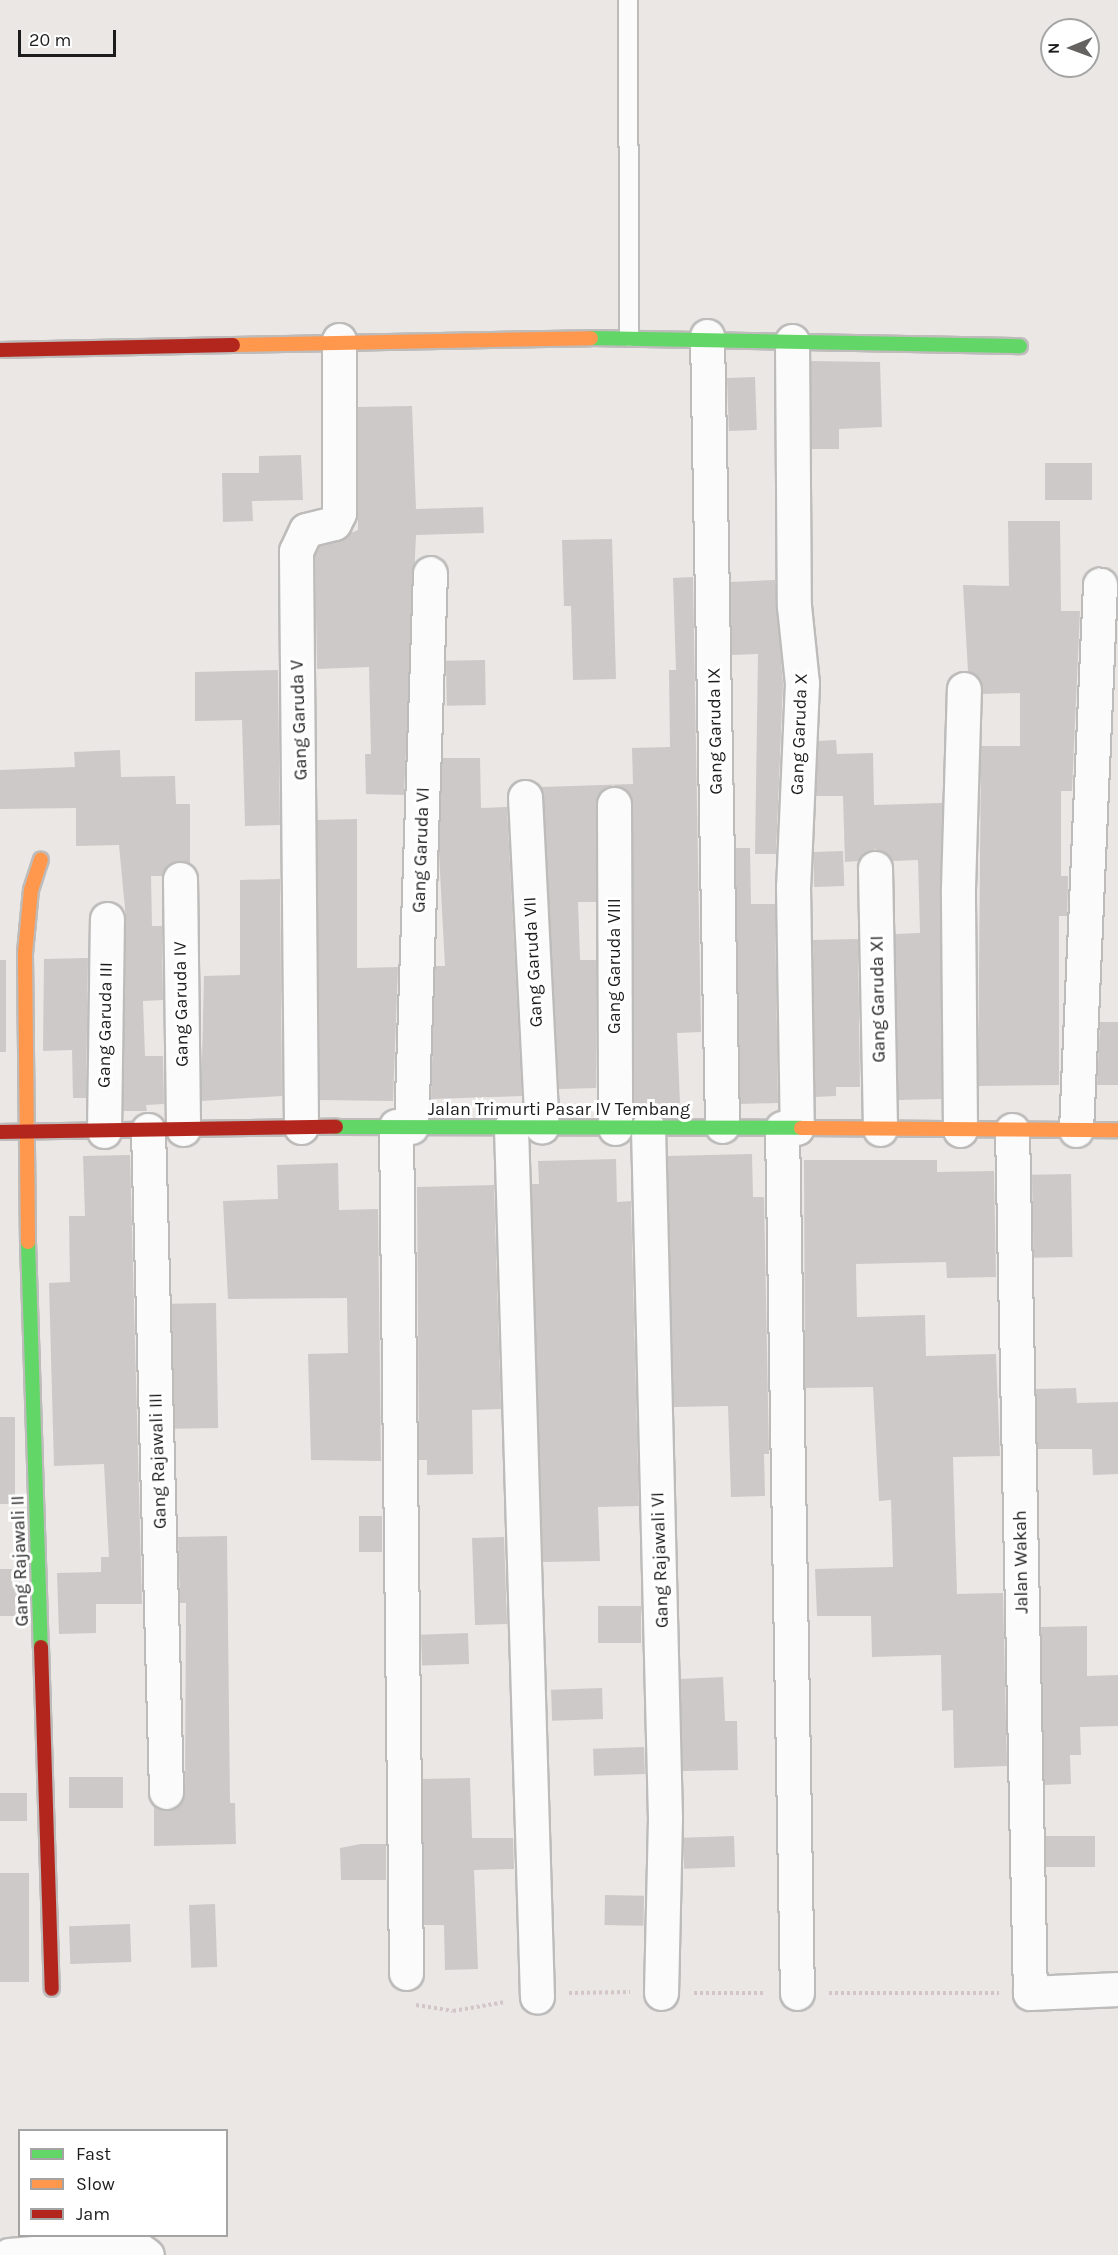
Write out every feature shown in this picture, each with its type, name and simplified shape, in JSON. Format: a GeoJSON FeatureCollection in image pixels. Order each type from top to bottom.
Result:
{"type":"FeatureCollection","features":[{"type":"Feature","properties":{"kind":"street"},"geometry":{"type":"LineString","coordinates":[[0,350],[339,340],[707,336],[792,341],[1020,346]]}},
{"type":"Feature","properties":{"kind":"street","name":"Gang Garuda IX"},"geometry":{"type":"LineString","coordinates":[[707,336],[722,1126]]}},
{"type":"Feature","properties":{"kind":"street","name":"Gang Garuda V"},"geometry":{"type":"LineString","coordinates":[[300,1127],[296,551],[306,530],[334,523],[339,513],[339,340]]}},
{"type":"Feature","properties":{"kind":"street","name":"Gang Garuda X"},"geometry":{"type":"LineString","coordinates":[[792,341],[794,606],[802,683],[793,886],[789,1128],[797,1993]]}},
{"type":"Feature","properties":{"kind":"street","name":"Gang Garuda VI"},"geometry":{"type":"LineString","coordinates":[[406,1973],[404,1126],[430,573]]}},
{"type":"Feature","properties":{"kind":"street"},"geometry":{"type":"LineString","coordinates":[[1076,1130],[1100,585]]}},
{"type":"Feature","properties":{"kind":"street"},"geometry":{"type":"LineString","coordinates":[[960,1130],[958,888],[964,689]]}},
{"type":"Feature","properties":{"kind":"street","name":"Gang Garuda VII"},"geometry":{"type":"LineString","coordinates":[[525,797],[526,1127],[537,1997]]}},
{"type":"Feature","properties":{"kind":"street","name":"Gang Garuda VIII"},"geometry":{"type":"LineString","coordinates":[[614,804],[615,1128]]}},
{"type":"Feature","properties":{"kind":"street","name":"Gang Rajawali II"},"geometry":{"type":"LineString","coordinates":[[41,860],[31,891],[25,953],[24,1132],[52,1989]]}},
{"type":"Feature","properties":{"kind":"street","name":"Gang Garuda XI"},"geometry":{"type":"LineString","coordinates":[[875,868],[880,1129]]}},
{"type":"Feature","properties":{"kind":"street","name":"Gang Garuda IV"},"geometry":{"type":"LineString","coordinates":[[180,879],[183,1129]]}},
{"type":"Feature","properties":{"kind":"street","name":"Gang Garuda III"},"geometry":{"type":"LineString","coordinates":[[104,1131],[107,919]]}},
{"type":"Feature","properties":{"kind":"street","name":"Jalan Trimurti Pasar IV Tembang"},"geometry":{"type":"LineString","coordinates":[[0,1132],[404,1126],[1118,1130]]}},
{"type":"Feature","properties":{"kind":"street","name":"Gang Rajawali VI"},"geometry":{"type":"LineString","coordinates":[[648,1128],[665,1794],[661,1993]]}},
{"type":"Feature","properties":{"kind":"street","name":"Gang Rajawali III"},"geometry":{"type":"LineString","coordinates":[[148,1130],[166,1792]]}},
{"type":"Feature","properties":{"kind":"street","name":"Jalan Wakah"},"geometry":{"type":"LineString","coordinates":[[1012,1130],[1030,1993]]}},
{"type":"Feature","properties":{"kind":"street"},"geometry":{"type":"LineString","coordinates":[[1030,1993],[1118,1989]]}},
{"type":"Feature","properties":{"kind":"street"},"geometry":{"type":"LineString","coordinates":[[9,2255],[133,2245],[147,2255]]}},
{"type":"Feature","properties":{"kind":"lane"},"geometry":{"type":"LineString","coordinates":[[628,0],[629,337]]}},
{"type":"Feature","properties":{"kind":"path"},"geometry":{"type":"LineString","coordinates":[[661,1993],[1030,1993]]}},
{"type":"Feature","properties":{"kind":"building"},"geometry":{"type":"Polygon","coordinates":[[[811,361],[880,362],[882,427],[839,429],[839,449],[812,449],[811,361]]]}},
{"type":"Feature","properties":{"kind":"building"},"geometry":{"type":"Polygon","coordinates":[[[755,377],[757,430],[729,431],[727,378],[755,377]]]}},
{"type":"Feature","properties":{"kind":"building"},"geometry":{"type":"Polygon","coordinates":[[[412,406],[416,509],[483,507],[484,533],[416,535],[404,795],[366,794],[365,754],[371,754],[369,667],[317,669],[315,554],[319,546],[358,530],[358,407],[412,406]]]}},
{"type":"Feature","properties":{"kind":"building"},"geometry":{"type":"Polygon","coordinates":[[[301,455],[303,500],[252,501],[253,521],[223,522],[222,473],[259,473],[259,456],[301,455]]]}},
{"type":"Feature","properties":{"kind":"building"},"geometry":{"type":"Polygon","coordinates":[[[1045,463],[1092,463],[1092,500],[1045,500],[1045,463]]]}},
{"type":"Feature","properties":{"kind":"building"},"geometry":{"type":"Polygon","coordinates":[[[1008,521],[1060,521],[1061,611],[1080,611],[1072,791],[1061,791],[1061,876],[1068,876],[1068,883],[1067,916],[1059,916],[1059,1085],[978,1086],[981,746],[1020,746],[1020,693],[983,694],[980,680],[968,671],[963,585],[1009,586],[1008,521]]]}},
{"type":"Feature","properties":{"kind":"building"},"geometry":{"type":"Polygon","coordinates":[[[612,539],[616,679],[573,680],[571,606],[564,606],[562,540],[612,539]]]}},
{"type":"Feature","properties":{"kind":"building"},"geometry":{"type":"Polygon","coordinates":[[[693,577],[701,1032],[677,1033],[680,1103],[634,1104],[630,795],[613,785],[598,795],[596,902],[578,902],[580,960],[596,960],[596,1088],[559,1089],[541,787],[633,784],[632,748],[670,747],[669,670],[676,670],[673,578],[693,577]]]}},
{"type":"Feature","properties":{"kind":"building"},"geometry":{"type":"Polygon","coordinates":[[[775,580],[783,684],[776,854],[755,854],[758,654],[732,655],[730,582],[775,580]]]}},
{"type":"Feature","properties":{"kind":"building"},"geometry":{"type":"Polygon","coordinates":[[[485,660],[486,705],[447,706],[446,661],[485,660]]]}},
{"type":"Feature","properties":{"kind":"building"},"geometry":{"type":"Polygon","coordinates":[[[278,670],[280,825],[245,826],[242,720],[195,721],[195,672],[278,670]]]}},
{"type":"Feature","properties":{"kind":"building"},"geometry":{"type":"Polygon","coordinates":[[[836,740],[837,754],[873,753],[874,805],[942,803],[941,1099],[898,1100],[895,934],[920,933],[918,860],[892,861],[875,849],[858,861],[845,862],[843,796],[816,796],[818,741],[836,740]]]}},
{"type":"Feature","properties":{"kind":"building"},"geometry":{"type":"Polygon","coordinates":[[[120,750],[121,777],[175,776],[176,804],[190,804],[190,863],[171,863],[162,876],[151,876],[152,926],[162,926],[163,1000],[143,1001],[145,1056],[163,1056],[164,1104],[146,1105],[147,1111],[123,1111],[126,919],[119,845],[76,846],[76,808],[0,809],[0,770],[75,767],[74,752],[120,750]]]}},
{"type":"Feature","properties":{"kind":"building"},"geometry":{"type":"Polygon","coordinates":[[[442,758],[480,758],[481,808],[507,807],[522,1096],[431,1099],[435,966],[445,966],[439,854],[442,758]]]}},
{"type":"Feature","properties":{"kind":"building"},"geometry":{"type":"Polygon","coordinates":[[[357,819],[357,968],[398,967],[393,1101],[320,1100],[317,820],[357,819]]]}},
{"type":"Feature","properties":{"kind":"building"},"geometry":{"type":"Polygon","coordinates":[[[735,848],[750,848],[751,904],[775,904],[778,1103],[740,1104],[735,848]]]}},
{"type":"Feature","properties":{"kind":"building"},"geometry":{"type":"Polygon","coordinates":[[[843,851],[844,886],[814,887],[813,852],[843,851]]]}},
{"type":"Feature","properties":{"kind":"building"},"geometry":{"type":"Polygon","coordinates":[[[280,879],[282,1096],[201,1101],[204,976],[240,975],[240,880],[280,879]]]}},
{"type":"Feature","properties":{"kind":"building"},"geometry":{"type":"Polygon","coordinates":[[[858,939],[860,1087],[836,1087],[836,1096],[815,1097],[813,940],[858,939]]]}},
{"type":"Feature","properties":{"kind":"building"},"geometry":{"type":"Polygon","coordinates":[[[88,958],[86,1098],[73,1098],[72,1050],[43,1051],[44,959],[88,958]]]}},
{"type":"Feature","properties":{"kind":"building"},"geometry":{"type":"Polygon","coordinates":[[[0,960],[6,960],[6,1052],[0,1052],[0,960]]]}},
{"type":"Feature","properties":{"kind":"building"},"geometry":{"type":"Polygon","coordinates":[[[1100,1022],[1118,1022],[1118,1085],[1097,1085],[1100,1022]]]}},
{"type":"Feature","properties":{"kind":"building"},"geometry":{"type":"Polygon","coordinates":[[[752,1154],[753,1197],[764,1197],[769,1454],[764,1454],[765,1496],[731,1497],[728,1406],[674,1407],[667,1156],[752,1154]]]}},
{"type":"Feature","properties":{"kind":"building"},"geometry":{"type":"Polygon","coordinates":[[[130,1155],[142,1604],[96,1604],[96,1633],[59,1634],[57,1573],[101,1572],[101,1557],[109,1557],[104,1464],[54,1466],[49,1283],[70,1282],[69,1216],[85,1216],[83,1156],[130,1155]]]}},
{"type":"Feature","properties":{"kind":"building"},"geometry":{"type":"Polygon","coordinates":[[[616,1159],[617,1202],[631,1201],[639,1506],[598,1507],[600,1561],[543,1562],[531,1184],[539,1184],[538,1161],[616,1159]]]}},
{"type":"Feature","properties":{"kind":"building"},"geometry":{"type":"Polygon","coordinates":[[[804,1160],[937,1160],[937,1172],[994,1171],[996,1277],[947,1278],[946,1262],[856,1264],[857,1317],[925,1315],[926,1356],[996,1354],[1000,1456],[953,1457],[957,1594],[1003,1593],[1007,1766],[954,1768],[953,1710],[942,1711],[941,1655],[872,1657],[871,1616],[817,1616],[815,1569],[893,1567],[891,1500],[879,1501],[873,1387],[805,1388],[804,1160]]]}},
{"type":"Feature","properties":{"kind":"building"},"geometry":{"type":"Polygon","coordinates":[[[338,1163],[339,1210],[378,1209],[381,1461],[311,1460],[308,1354],[348,1353],[347,1298],[228,1299],[223,1201],[278,1199],[277,1165],[338,1163]]]}},
{"type":"Feature","properties":{"kind":"building"},"geometry":{"type":"Polygon","coordinates":[[[1071,1174],[1072,1257],[1033,1258],[1032,1175],[1071,1174]]]}},
{"type":"Feature","properties":{"kind":"building"},"geometry":{"type":"Polygon","coordinates":[[[494,1185],[501,1409],[472,1410],[473,1474],[427,1475],[427,1460],[419,1460],[417,1187],[494,1185]]]}},
{"type":"Feature","properties":{"kind":"building"},"geometry":{"type":"Polygon","coordinates":[[[216,1303],[218,1428],[173,1429],[171,1304],[216,1303]]]}},
{"type":"Feature","properties":{"kind":"building"},"geometry":{"type":"Polygon","coordinates":[[[1076,1388],[1077,1403],[1118,1402],[1118,1474],[1093,1475],[1092,1449],[1037,1449],[1036,1389],[1076,1388]]]}},
{"type":"Feature","properties":{"kind":"building"},"geometry":{"type":"Polygon","coordinates":[[[0,1417],[15,1417],[15,1504],[0,1504],[0,1417]]]}},
{"type":"Feature","properties":{"kind":"building"},"geometry":{"type":"Polygon","coordinates":[[[359,1516],[382,1516],[382,1552],[359,1552],[359,1516]]]}},
{"type":"Feature","properties":{"kind":"building"},"geometry":{"type":"Polygon","coordinates":[[[227,1536],[230,1803],[235,1803],[236,1844],[154,1846],[154,1806],[175,1808],[185,1791],[186,1603],[180,1603],[178,1537],[227,1536]]]}},
{"type":"Feature","properties":{"kind":"building"},"geometry":{"type":"Polygon","coordinates":[[[504,1537],[507,1624],[475,1625],[472,1538],[504,1537]]]}},
{"type":"Feature","properties":{"kind":"building"},"geometry":{"type":"Polygon","coordinates":[[[0,1569],[20,1569],[20,1616],[0,1616],[0,1569]]]}},
{"type":"Feature","properties":{"kind":"building"},"geometry":{"type":"Polygon","coordinates":[[[598,1606],[641,1606],[641,1643],[598,1643],[598,1606]]]}},
{"type":"Feature","properties":{"kind":"building"},"geometry":{"type":"Polygon","coordinates":[[[1087,1626],[1087,1676],[1118,1675],[1118,1726],[1080,1727],[1081,1755],[1070,1755],[1071,1784],[1044,1785],[1041,1627],[1087,1626]]]}},
{"type":"Feature","properties":{"kind":"building"},"geometry":{"type":"Polygon","coordinates":[[[468,1633],[469,1664],[422,1666],[421,1635],[468,1633]]]}},
{"type":"Feature","properties":{"kind":"building"},"geometry":{"type":"Polygon","coordinates":[[[723,1677],[725,1721],[737,1721],[738,1770],[683,1771],[680,1679],[723,1677]]]}},
{"type":"Feature","properties":{"kind":"building"},"geometry":{"type":"Polygon","coordinates":[[[602,1688],[603,1719],[552,1721],[551,1690],[602,1688]]]}},
{"type":"Feature","properties":{"kind":"building"},"geometry":{"type":"Polygon","coordinates":[[[644,1747],[645,1774],[594,1776],[593,1749],[644,1747]]]}},
{"type":"Feature","properties":{"kind":"building"},"geometry":{"type":"Polygon","coordinates":[[[69,1777],[123,1777],[123,1808],[69,1808],[69,1777]]]}},
{"type":"Feature","properties":{"kind":"building"},"geometry":{"type":"Polygon","coordinates":[[[470,1778],[472,1838],[513,1838],[514,1869],[474,1870],[478,1969],[445,1970],[444,1925],[424,1925],[422,1779],[470,1778]]]}},
{"type":"Feature","properties":{"kind":"building"},"geometry":{"type":"Polygon","coordinates":[[[0,1793],[27,1793],[27,1821],[0,1821],[0,1793]]]}},
{"type":"Feature","properties":{"kind":"building"},"geometry":{"type":"Polygon","coordinates":[[[734,1836],[735,1867],[684,1869],[683,1838],[734,1836]]]}},
{"type":"Feature","properties":{"kind":"building"},"geometry":{"type":"Polygon","coordinates":[[[1046,1836],[1095,1836],[1095,1867],[1046,1867],[1046,1836]]]}},
{"type":"Feature","properties":{"kind":"building"},"geometry":{"type":"Polygon","coordinates":[[[361,1844],[386,1844],[386,1880],[341,1880],[340,1848],[361,1844]]]}},
{"type":"Feature","properties":{"kind":"building"},"geometry":{"type":"Polygon","coordinates":[[[0,1873],[29,1873],[29,1982],[0,1982],[0,1873]]]}},
{"type":"Feature","properties":{"kind":"building"},"geometry":{"type":"Polygon","coordinates":[[[605,1895],[644,1896],[643,1926],[604,1925],[605,1895]]]}},
{"type":"Feature","properties":{"kind":"building"},"geometry":{"type":"Polygon","coordinates":[[[215,1904],[217,1967],[191,1968],[189,1905],[215,1904]]]}},
{"type":"Feature","properties":{"kind":"building"},"geometry":{"type":"Polygon","coordinates":[[[130,1924],[131,1962],[70,1964],[69,1926],[130,1924]]]}},
{"type":"Feature","properties":{"kind":"traffic: fast"},"geometry":{"type":"LineString","coordinates":[[591,338],[1020,346]]}},
{"type":"Feature","properties":{"kind":"traffic: fast"},"geometry":{"type":"LineString","coordinates":[[336,1127],[801,1128]]}},
{"type":"Feature","properties":{"kind":"traffic: fast"},"geometry":{"type":"LineString","coordinates":[[28,1242],[41,1647]]}},
{"type":"Feature","properties":{"kind":"traffic: slow"},"geometry":{"type":"LineString","coordinates":[[233,345],[591,338]]}},
{"type":"Feature","properties":{"kind":"traffic: slow"},"geometry":{"type":"LineString","coordinates":[[28,1242],[25,953],[31,890],[41,860]]}},
{"type":"Feature","properties":{"kind":"traffic: slow"},"geometry":{"type":"LineString","coordinates":[[801,1128],[1118,1130]]}},
{"type":"Feature","properties":{"kind":"traffic: jam"},"geometry":{"type":"LineString","coordinates":[[0,350],[233,345]]}},
{"type":"Feature","properties":{"kind":"traffic: jam"},"geometry":{"type":"LineString","coordinates":[[0,1132],[336,1127]]}},
{"type":"Feature","properties":{"kind":"traffic: jam"},"geometry":{"type":"LineString","coordinates":[[41,1647],[52,1989]]}}]}
